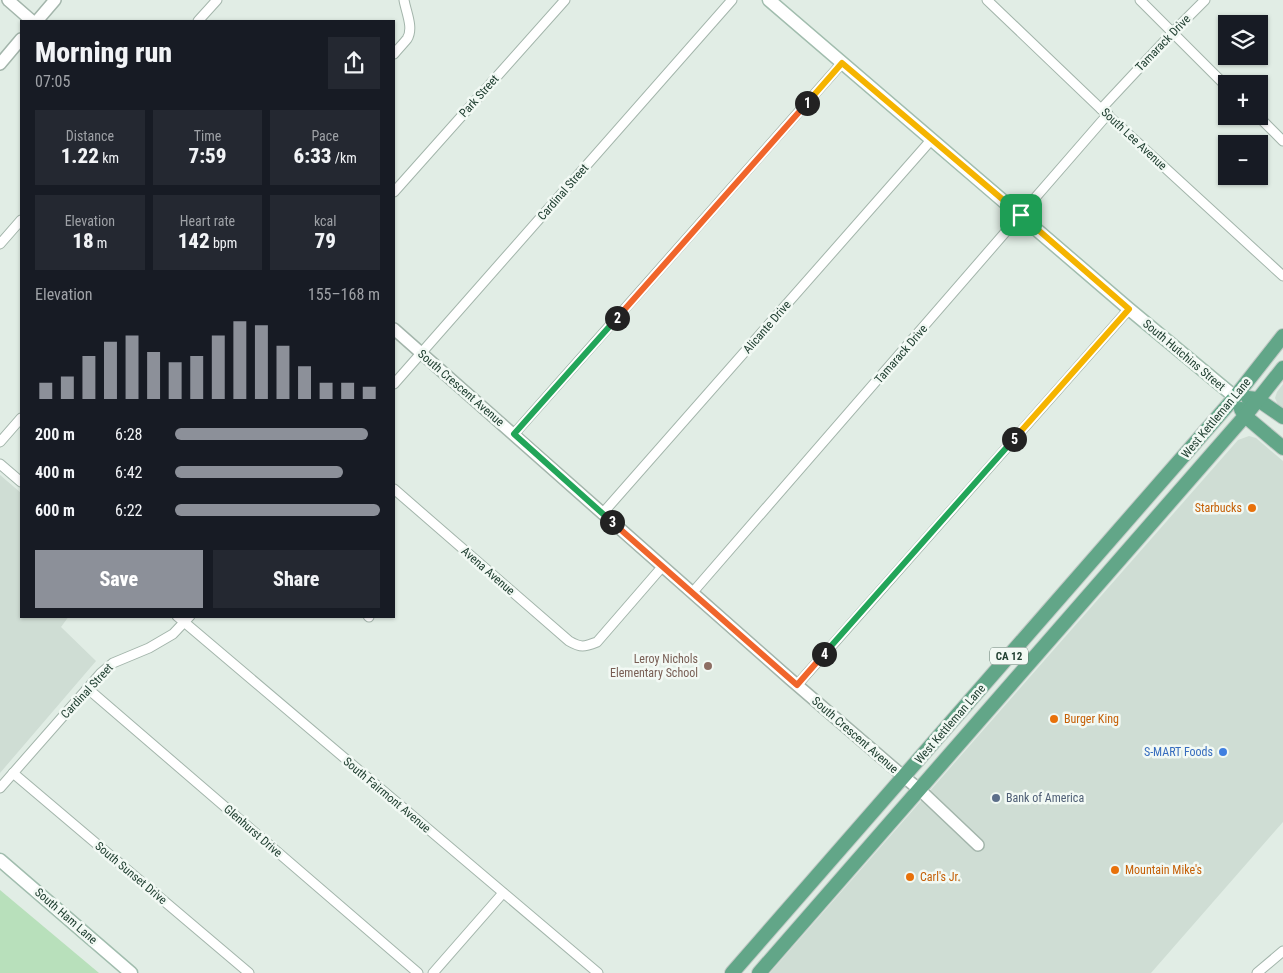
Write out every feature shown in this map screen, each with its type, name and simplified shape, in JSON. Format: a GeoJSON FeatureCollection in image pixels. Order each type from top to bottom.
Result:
{"type":"FeatureCollection","features":[{"type":"Feature","properties":{"kind":"main road","name":"South Hutchins Street"},"geometry":{"type":"LineString","coordinates":[[769,0],[1129,309],[1235,397],[1245,416],[1283,448]]}},
{"type":"Feature","properties":{"kind":"main road","name":"West Kettleman Lane"},"geometry":{"type":"LineString","coordinates":[[732,973],[1235,397],[1283,336]]}},
{"type":"Feature","properties":{"kind":"main road","name":"West Kettleman Lane"},"geometry":{"type":"LineString","coordinates":[[759,973],[1245,416],[1283,368]]}},
{"type":"Feature","properties":{"kind":"main road","name":"South Hutchins Street"},"geometry":{"type":"LineString","coordinates":[[1235,397],[1257,399],[1283,417]]}},
{"type":"Feature","properties":{"kind":"main road"},"geometry":{"type":"LineString","coordinates":[[1096,587],[1098,566],[1106,545]]}},
{"type":"Feature","properties":{"kind":"main road","name":"South Ham Lane"},"geometry":{"type":"LineString","coordinates":[[0,860],[131,973]]}},
{"type":"Feature","properties":{"kind":"street"},"geometry":{"type":"LineString","coordinates":[[8,0],[31,20]]}},
{"type":"Feature","properties":{"kind":"street"},"geometry":{"type":"LineString","coordinates":[[38,20],[55,0]]}},
{"type":"Feature","properties":{"kind":"street"},"geometry":{"type":"LineString","coordinates":[[199,20],[217,0]]}},
{"type":"Feature","properties":{"kind":"street"},"geometry":{"type":"LineString","coordinates":[[395,53],[410,33],[404,0]]}},
{"type":"Feature","properties":{"kind":"street","name":"Park Street"},"geometry":{"type":"LineString","coordinates":[[395,191],[565,0]]}},
{"type":"Feature","properties":{"kind":"street","name":"Cardinal Street"},"geometry":{"type":"LineString","coordinates":[[395,383],[732,0]]}},
{"type":"Feature","properties":{"kind":"street","name":"South Lee Avenue"},"geometry":{"type":"LineString","coordinates":[[987,0],[1283,276]]}},
{"type":"Feature","properties":{"kind":"street"},"geometry":{"type":"LineString","coordinates":[[1140,0],[1218,78]]}},
{"type":"Feature","properties":{"kind":"street","name":"Tamarack Drive"},"geometry":{"type":"LineString","coordinates":[[693,592],[1021,215],[1105,111],[1172,33],[1205,0]]}},
{"type":"Feature","properties":{"kind":"street"},"geometry":{"type":"LineString","coordinates":[[0,64],[20,40]]}},
{"type":"Feature","properties":{"kind":"street"},"geometry":{"type":"LineString","coordinates":[[514,434],[842,63]]}},
{"type":"Feature","properties":{"kind":"street"},"geometry":{"type":"LineString","coordinates":[[1267,125],[1283,141]]}},
{"type":"Feature","properties":{"kind":"street","name":"Alicante Drive"},"geometry":{"type":"LineString","coordinates":[[602,514],[932,139]]}},
{"type":"Feature","properties":{"kind":"street"},"geometry":{"type":"LineString","coordinates":[[0,244],[20,221]]}},
{"type":"Feature","properties":{"kind":"street"},"geometry":{"type":"LineString","coordinates":[[797,685],[1129,309]]}},
{"type":"Feature","properties":{"kind":"street","name":"South Crescent Avenue"},"geometry":{"type":"LineString","coordinates":[[395,330],[797,685],[920,790],[978,845]]}},
{"type":"Feature","properties":{"kind":"street"},"geometry":{"type":"LineString","coordinates":[[0,442],[20,419]]}},
{"type":"Feature","properties":{"kind":"street"},"geometry":{"type":"LineString","coordinates":[[0,464],[20,481]]}},
{"type":"Feature","properties":{"kind":"street","name":"Avena Avenue"},"geometry":{"type":"LineString","coordinates":[[395,490],[569,641],[577,645],[586,647],[597,642],[662,566]]}},
{"type":"Feature","properties":{"kind":"street","name":"Cardinal Street"},"geometry":{"type":"LineString","coordinates":[[0,788],[87,688],[112,663],[148,648],[174,634],[187,620]]}},
{"type":"Feature","properties":{"kind":"street","name":"South Fairmont Avenue"},"geometry":{"type":"LineString","coordinates":[[187,620],[598,973]]}},
{"type":"Feature","properties":{"kind":"street","name":"Glenhurst Drive"},"geometry":{"type":"LineString","coordinates":[[87,688],[418,973]]}},
{"type":"Feature","properties":{"kind":"street","name":"South Sunset Drive"},"geometry":{"type":"LineString","coordinates":[[13,773],[249,973]]}},
{"type":"Feature","properties":{"kind":"street"},"geometry":{"type":"LineString","coordinates":[[432,973],[503,893]]}},
{"type":"Feature","properties":{"kind":"street"},"geometry":{"type":"LineString","coordinates":[[1257,973],[1283,951]]}},
{"type":"Feature","properties":{"kind":"shaded area"},"geometry":{"type":"Polygon","coordinates":[[[1283,384],[1283,411],[1280,409],[1275,398],[1283,384]]]}},
{"type":"Feature","properties":{"kind":"shaded area"},"geometry":{"type":"Polygon","coordinates":[[[1249,436],[1256,438],[1283,461],[1283,822],[1151,973],[770,973],[1238,440],[1249,436]]]}},
{"type":"Feature","properties":{"kind":"shaded area"},"geometry":{"type":"Polygon","coordinates":[[[0,475],[20,492],[20,618],[68,618],[61,627],[96,661],[0,773],[0,475]]]}},
{"type":"Feature","properties":{"kind":"green space"},"geometry":{"type":"Polygon","coordinates":[[[0,890],[99,973],[0,973],[0,890]]]}},
{"type":"Feature","properties":{"kind":"place","name":"Starbucks"},"geometry":{"type":"Point","coordinates":[1252,508]}},
{"type":"Feature","properties":{"kind":"place","name":"Leroy Nichols Elementary School"},"geometry":{"type":"Point","coordinates":[708,666]}},
{"type":"Feature","properties":{"kind":"place","name":"Burger King"},"geometry":{"type":"Point","coordinates":[1054,719]}},
{"type":"Feature","properties":{"kind":"place","name":"S-MART Foods"},"geometry":{"type":"Point","coordinates":[1223,752]}},
{"type":"Feature","properties":{"kind":"place","name":"Bank of America"},"geometry":{"type":"Point","coordinates":[996,798]}},
{"type":"Feature","properties":{"kind":"place","name":"Mountain Mike's"},"geometry":{"type":"Point","coordinates":[1115,870]}},
{"type":"Feature","properties":{"kind":"place","name":"Carl's Jr."},"geometry":{"type":"Point","coordinates":[910,877]}},
{"type":"Feature","properties":{"kind":"route"},"geometry":{"type":"LineString","coordinates":[[842,63],[1021,215],[1129,309],[797,685],[514,434],[842,63]]}}]}
